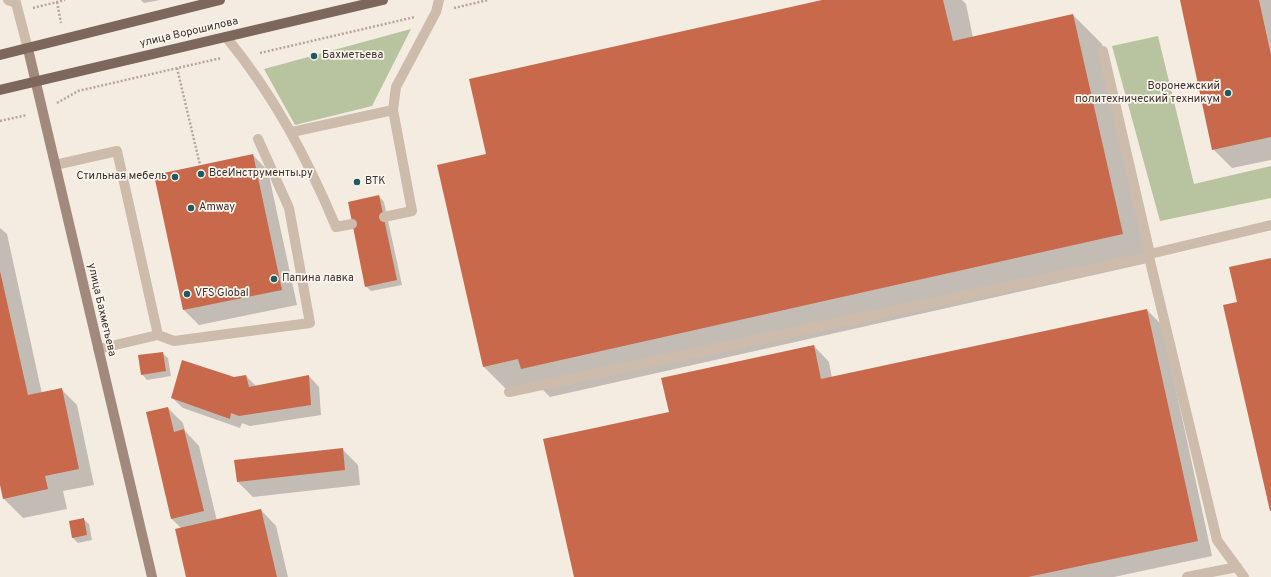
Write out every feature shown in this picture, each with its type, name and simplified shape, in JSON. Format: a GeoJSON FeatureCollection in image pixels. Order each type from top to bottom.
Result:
{"type":"FeatureCollection","features":[{"type":"Feature","properties":{"kind":"main road"},"geometry":{"type":"LineString","coordinates":[[0,55],[220,0]]}},
{"type":"Feature","properties":{"kind":"main road","name":"улица Ворошилова"},"geometry":{"type":"LineString","coordinates":[[0,90],[383,0]]}},
{"type":"Feature","properties":{"kind":"street","name":"улица Бахметьева"},"geometry":{"type":"LineString","coordinates":[[28,49],[152,577]]}},
{"type":"Feature","properties":{"kind":"lane"},"geometry":{"type":"LineString","coordinates":[[8,0],[16,4],[28,49]]}},
{"type":"Feature","properties":{"kind":"lane"},"geometry":{"type":"LineString","coordinates":[[384,217],[412,211],[393,110],[396,87],[436,12],[439,0]]}},
{"type":"Feature","properties":{"kind":"lane"},"geometry":{"type":"LineString","coordinates":[[226,37],[251,70],[292,132],[316,179],[336,227],[352,224]]}},
{"type":"Feature","properties":{"kind":"lane"},"geometry":{"type":"LineString","coordinates":[[1103,51],[1217,540],[1244,577]]}},
{"type":"Feature","properties":{"kind":"lane"},"geometry":{"type":"LineString","coordinates":[[292,132],[393,110]]}},
{"type":"Feature","properties":{"kind":"lane"},"geometry":{"type":"LineString","coordinates":[[98,350],[158,335],[174,341],[310,323],[289,208],[258,139]]}},
{"type":"Feature","properties":{"kind":"lane"},"geometry":{"type":"LineString","coordinates":[[55,165],[117,151],[158,335]]}},
{"type":"Feature","properties":{"kind":"lane"},"geometry":{"type":"LineString","coordinates":[[509,392],[1150,255],[1271,225]]}},
{"type":"Feature","properties":{"kind":"lane"},"geometry":{"type":"LineString","coordinates":[[1187,577],[1237,567]]}},
{"type":"Feature","properties":{"kind":"path"},"geometry":{"type":"LineString","coordinates":[[176,68],[200,165]]}},
{"type":"Feature","properties":{"kind":"green space"},"geometry":{"type":"Polygon","coordinates":[[[411,29],[372,106],[295,125],[264,69],[411,29]]]}},
{"type":"Feature","properties":{"kind":"green space"},"geometry":{"type":"Polygon","coordinates":[[[1158,36],[1194,184],[1271,166],[1271,198],[1160,221],[1112,46],[1158,36]]]}},
{"type":"Feature","properties":{"kind":"building"},"geometry":{"type":"Polygon","coordinates":[[[822,0],[943,0],[953,41],[1073,14],[1123,234],[521,369],[518,359],[483,367],[437,165],[486,154],[469,79],[822,0]]]}},
{"type":"Feature","properties":{"kind":"building","name":"Воронежский политехнический техникум"},"geometry":{"type":"Polygon","coordinates":[[[1180,0],[1259,0],[1271,55],[1271,137],[1212,150],[1180,0]]]}},
{"type":"Feature","properties":{"kind":"building"},"geometry":{"type":"Polygon","coordinates":[[[253,154],[282,290],[183,310],[154,175],[253,154]]]}},
{"type":"Feature","properties":{"kind":"building"},"geometry":{"type":"Polygon","coordinates":[[[379,195],[397,280],[365,287],[348,202],[379,195]]]}},
{"type":"Feature","properties":{"kind":"building"},"geometry":{"type":"Polygon","coordinates":[[[1271,258],[1270,511],[1223,305],[1237,302],[1229,267],[1271,258]]]}},
{"type":"Feature","properties":{"kind":"building"},"geometry":{"type":"Polygon","coordinates":[[[0,271],[28,395],[62,388],[79,469],[45,476],[48,489],[3,499],[0,485],[0,271]]]}},
{"type":"Feature","properties":{"kind":"building"},"geometry":{"type":"Polygon","coordinates":[[[1147,309],[1198,541],[1028,577],[574,577],[543,439],[669,412],[661,378],[814,345],[821,379],[1147,309]]]}},
{"type":"Feature","properties":{"kind":"building"},"geometry":{"type":"Polygon","coordinates":[[[163,352],[166,371],[141,375],[138,355],[163,352]]]}},
{"type":"Feature","properties":{"kind":"building"},"geometry":{"type":"Polygon","coordinates":[[[182,360],[234,377],[246,375],[249,387],[309,375],[311,405],[239,416],[231,413],[230,419],[171,398],[182,360]]]}},
{"type":"Feature","properties":{"kind":"building"},"geometry":{"type":"Polygon","coordinates":[[[168,407],[174,432],[184,429],[204,511],[171,519],[146,412],[168,407]]]}},
{"type":"Feature","properties":{"kind":"building"},"geometry":{"type":"Polygon","coordinates":[[[343,448],[345,470],[237,482],[234,460],[343,448]]]}},
{"type":"Feature","properties":{"kind":"building"},"geometry":{"type":"Polygon","coordinates":[[[261,509],[277,577],[186,577],[175,529],[261,509]]]}},
{"type":"Feature","properties":{"kind":"building"},"geometry":{"type":"Polygon","coordinates":[[[84,518],[87,535],[72,538],[69,521],[84,518]]]}},
{"type":"Feature","properties":{"kind":"place","name":"Бахметьева"},"geometry":{"type":"Point","coordinates":[314,56]}},
{"type":"Feature","properties":{"kind":"place","name":"Воронежский политехнический техникум"},"geometry":{"type":"Point","coordinates":[1228,93]}},
{"type":"Feature","properties":{"kind":"place","name":"ВсеИнструменты.ру"},"geometry":{"type":"Point","coordinates":[201,174]}},
{"type":"Feature","properties":{"kind":"place","name":"Стильная мебель"},"geometry":{"type":"Point","coordinates":[175,177]}},
{"type":"Feature","properties":{"kind":"place","name":"ВТК"},"geometry":{"type":"Point","coordinates":[357,182]}},
{"type":"Feature","properties":{"kind":"place","name":"Amway"},"geometry":{"type":"Point","coordinates":[191,208]}},
{"type":"Feature","properties":{"kind":"place","name":"Папина лавка"},"geometry":{"type":"Point","coordinates":[274,279]}},
{"type":"Feature","properties":{"kind":"place","name":"VFS Global"},"geometry":{"type":"Point","coordinates":[187,294]}}]}
